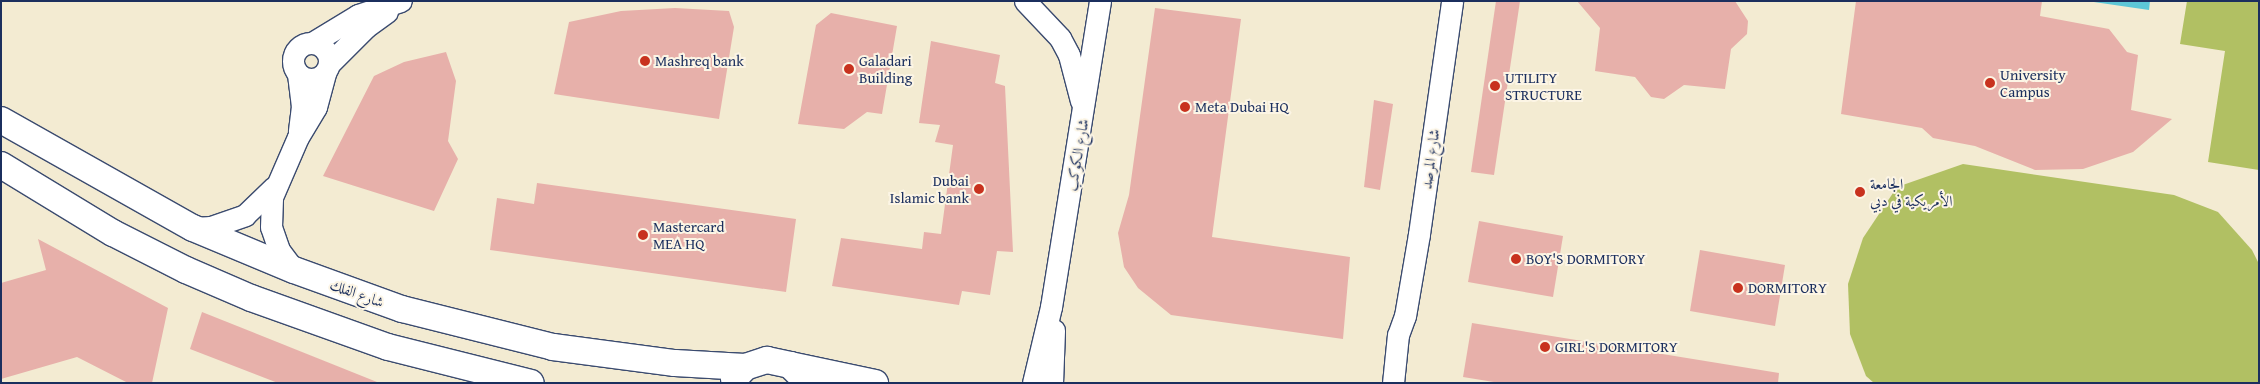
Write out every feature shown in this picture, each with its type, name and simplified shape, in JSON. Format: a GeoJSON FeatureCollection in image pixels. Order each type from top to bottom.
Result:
{"type":"FeatureCollection","features":[{"type":"Feature","properties":{"kind":"street"},"geometry":{"type":"LineString","coordinates":[[298,137],[302,106],[298,74],[293,65],[294,53],[304,44],[312,43],[358,15],[401,1]]}},
{"type":"Feature","properties":{"kind":"street"},"geometry":{"type":"LineString","coordinates":[[298,74],[309,80],[327,68],[366,27],[406,1]]}},
{"type":"Feature","properties":{"kind":"street"},"geometry":{"type":"LineString","coordinates":[[1025,1],[1060,38],[1075,74],[1084,111]]}},
{"type":"Feature","properties":{"kind":"street","name":"شارع الكوكب"},"geometry":{"type":"LineString","coordinates":[[1033,383],[1050,308],[1084,111],[1100,1]]}},
{"type":"Feature","properties":{"kind":"street","name":"شارع المرصد"},"geometry":{"type":"LineString","coordinates":[[1393,383],[1398,335],[1405,316],[1452,1]]}},
{"type":"Feature","properties":{"kind":"street"},"geometry":{"type":"LineString","coordinates":[[193,228],[211,227],[245,215],[257,206],[276,182],[298,137],[316,107],[327,68],[327,52],[312,43]]}},
{"type":"Feature","properties":{"kind":"street","name":"شارع الفلك"},"geometry":{"type":"LineString","coordinates":[[1,120],[193,228],[294,270],[402,309],[537,344],[675,363],[738,375],[767,360],[799,374]]}},
{"type":"Feature","properties":{"kind":"street"},"geometry":{"type":"LineString","coordinates":[[1,165],[113,233],[186,270],[251,298],[388,348],[532,383]]}},
{"type":"Feature","properties":{"kind":"street"},"geometry":{"type":"LineString","coordinates":[[276,182],[270,212],[271,227],[279,250],[294,270]]}},
{"type":"Feature","properties":{"kind":"street","name":"شارع الكوكب"},"geometry":{"type":"LineString","coordinates":[[1050,308],[1054,326],[1052,383]]}},
{"type":"Feature","properties":{"kind":"street","name":"شارع المرصد"},"geometry":{"type":"LineString","coordinates":[[1405,316],[1408,329],[1406,383]]}},
{"type":"Feature","properties":{"kind":"street"},"geometry":{"type":"LineString","coordinates":[[799,374],[875,383]]}},
{"type":"Feature","properties":{"kind":"green space"},"geometry":{"type":"Polygon","coordinates":[[[2187,1],[2259,1],[2259,170],[2208,162],[2225,51],[2180,44],[2187,1]]]}},
{"type":"Feature","properties":{"kind":"green space"},"geometry":{"type":"Polygon","coordinates":[[[1963,164],[2174,195],[2218,212],[2252,250],[2259,264],[2258,383],[1874,383],[1866,376],[1850,334],[1848,284],[1863,238],[1897,187],[1963,164]]]}},
{"type":"Feature","properties":{"kind":"water"},"geometry":{"type":"Polygon","coordinates":[[[2087,1],[2150,1],[2149,10],[2087,1]]]}},
{"type":"Feature","properties":{"kind":"building","name":"UTILITY STRUCTURE"},"geometry":{"type":"Polygon","coordinates":[[[1496,1],[1520,1],[1494,175],[1471,172],[1496,1]]]}},
{"type":"Feature","properties":{"kind":"building"},"geometry":{"type":"Polygon","coordinates":[[[1577,1],[1735,1],[1748,21],[1747,34],[1731,49],[1725,89],[1684,85],[1664,99],[1651,97],[1635,77],[1595,71],[1600,28],[1577,1]]]}},
{"type":"Feature","properties":{"kind":"building","name":"University Campus"},"geometry":{"type":"Polygon","coordinates":[[[1856,1],[2042,1],[2040,16],[2109,29],[2127,52],[2138,55],[2131,110],[2172,119],[2133,152],[2083,169],[2035,170],[1975,146],[1933,138],[1922,128],[1841,114],[1856,1]]]}},
{"type":"Feature","properties":{"kind":"building","name":"Mashreq bank"},"geometry":{"type":"Polygon","coordinates":[[[675,8],[729,11],[734,27],[719,119],[554,94],[569,22],[621,11],[675,8]]]}},
{"type":"Feature","properties":{"kind":"building","name":"Meta Dubai HQ"},"geometry":{"type":"Polygon","coordinates":[[[1155,8],[1241,19],[1212,237],[1350,257],[1343,339],[1171,315],[1138,288],[1124,267],[1118,233],[1129,195],[1155,8]]]}},
{"type":"Feature","properties":{"kind":"building","name":"Galadari Building"},"geometry":{"type":"Polygon","coordinates":[[[831,13],[897,26],[882,114],[867,112],[844,129],[798,124],[816,25],[831,13]]]}},
{"type":"Feature","properties":{"kind":"building","name":"Dubai Islamic bank"},"geometry":{"type":"Polygon","coordinates":[[[931,41],[1000,55],[995,83],[1005,86],[1013,252],[997,251],[990,295],[962,291],[959,305],[832,286],[841,238],[922,249],[924,232],[941,234],[953,145],[935,142],[940,125],[919,123],[931,41]]]}},
{"type":"Feature","properties":{"kind":"building"},"geometry":{"type":"Polygon","coordinates":[[[446,52],[456,81],[448,141],[458,159],[434,211],[323,176],[374,76],[404,62],[446,52]]]}},
{"type":"Feature","properties":{"kind":"building"},"geometry":{"type":"Polygon","coordinates":[[[1374,100],[1393,104],[1380,190],[1364,187],[1374,100]]]}},
{"type":"Feature","properties":{"kind":"building","name":"Mastercard MEA HQ"},"geometry":{"type":"Polygon","coordinates":[[[537,183],[796,219],[786,292],[490,250],[497,198],[534,204],[537,183]]]}},
{"type":"Feature","properties":{"kind":"building","name":"BOY'S DORMITORY"},"geometry":{"type":"Polygon","coordinates":[[[1479,221],[1563,236],[1553,297],[1468,282],[1479,221]]]}},
{"type":"Feature","properties":{"kind":"building"},"geometry":{"type":"Polygon","coordinates":[[[38,239],[168,308],[152,383],[128,383],[77,357],[1,379],[1,283],[46,270],[38,239]]]}},
{"type":"Feature","properties":{"kind":"building","name":"DORMITORY"},"geometry":{"type":"Polygon","coordinates":[[[1700,250],[1785,265],[1775,326],[1690,311],[1700,250]]]}},
{"type":"Feature","properties":{"kind":"building"},"geometry":{"type":"Polygon","coordinates":[[[202,312],[377,383],[278,383],[190,349],[202,312]]]}},
{"type":"Feature","properties":{"kind":"building","name":"GIRL'S DORMITORY"},"geometry":{"type":"Polygon","coordinates":[[[1472,323],[1779,373],[1778,383],[1500,383],[1463,377],[1472,323]]]}},
{"type":"Feature","properties":{"kind":"place","name":"Mashreq bank"},"geometry":{"type":"Point","coordinates":[645,61]}},
{"type":"Feature","properties":{"kind":"place","name":"Galadari Building"},"geometry":{"type":"Point","coordinates":[849,69]}},
{"type":"Feature","properties":{"kind":"place","name":"University Campus"},"geometry":{"type":"Point","coordinates":[1990,83]}},
{"type":"Feature","properties":{"kind":"place","name":"UTILITY STRUCTURE"},"geometry":{"type":"Point","coordinates":[1495,86]}},
{"type":"Feature","properties":{"kind":"place","name":"Meta Dubai HQ"},"geometry":{"type":"Point","coordinates":[1185,107]}},
{"type":"Feature","properties":{"kind":"place","name":"Dubai Islamic bank"},"geometry":{"type":"Point","coordinates":[979,189]}},
{"type":"Feature","properties":{"kind":"place","name":"الجامعة الأمريكية في دبي"},"geometry":{"type":"Point","coordinates":[1860,192]}},
{"type":"Feature","properties":{"kind":"place","name":"Mastercard MEA HQ"},"geometry":{"type":"Point","coordinates":[643,235]}},
{"type":"Feature","properties":{"kind":"place","name":"BOY'S DORMITORY"},"geometry":{"type":"Point","coordinates":[1516,259]}},
{"type":"Feature","properties":{"kind":"place","name":"DORMITORY"},"geometry":{"type":"Point","coordinates":[1738,288]}},
{"type":"Feature","properties":{"kind":"place","name":"GIRL'S DORMITORY"},"geometry":{"type":"Point","coordinates":[1545,347]}}]}
